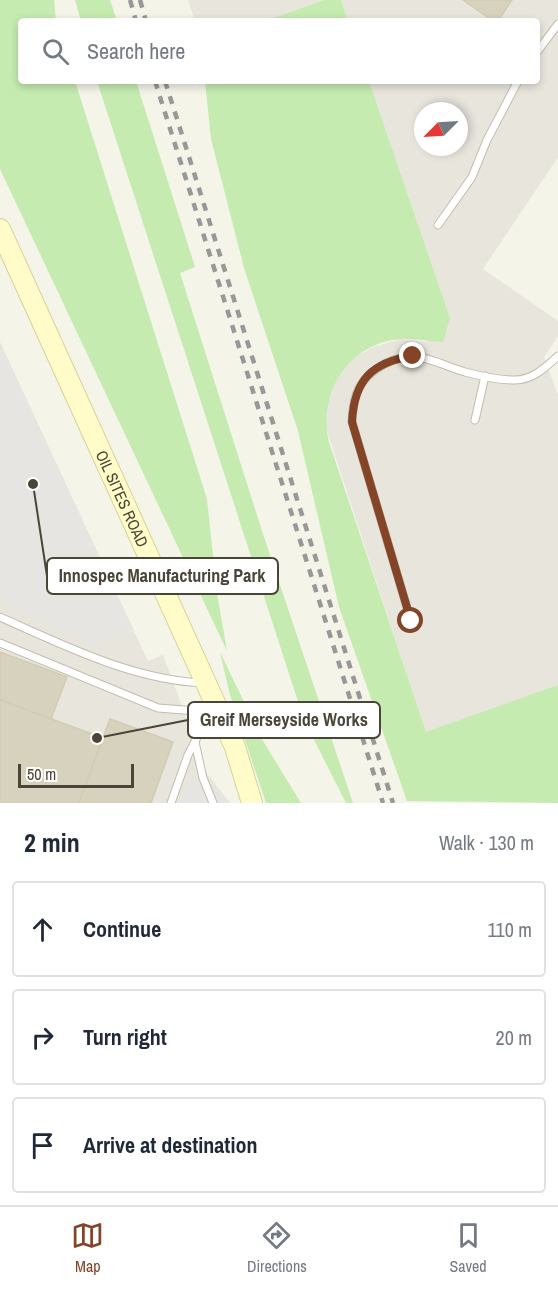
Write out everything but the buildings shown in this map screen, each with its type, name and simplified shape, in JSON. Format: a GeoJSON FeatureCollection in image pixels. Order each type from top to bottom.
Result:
{"type":"FeatureCollection","features":[{"type":"Feature","properties":{"kind":"street","name":"OIL SITES ROAD"},"geometry":{"type":"LineString","coordinates":[[0,229],[207,683],[215,711],[235,747],[252,803]]}},
{"type":"Feature","properties":{"kind":"lane"},"geometry":{"type":"LineString","coordinates":[[540,48],[558,24]]}},
{"type":"Feature","properties":{"kind":"lane"},"geometry":{"type":"LineString","coordinates":[[438,225],[472,177],[487,140],[516,84]]}},
{"type":"Feature","properties":{"kind":"lane"},"geometry":{"type":"LineString","coordinates":[[411,621],[352,422],[356,392],[364,378],[379,367],[396,359],[413,356],[434,359],[465,372],[516,380],[533,376],[558,356]]}},
{"type":"Feature","properties":{"kind":"lane"},"geometry":{"type":"LineString","coordinates":[[475,420],[485,376]]}},
{"type":"Feature","properties":{"kind":"lane"},"geometry":{"type":"LineString","coordinates":[[0,617],[77,651],[169,681],[207,683]]}},
{"type":"Feature","properties":{"kind":"lane"},"geometry":{"type":"LineString","coordinates":[[0,643],[158,708],[215,711],[195,742],[171,803]]}},
{"type":"Feature","properties":{"kind":"lane"},"geometry":{"type":"LineString","coordinates":[[195,742],[203,778],[213,803]]}},
{"type":"Feature","properties":{"kind":"shaded area"},"geometry":{"type":"Polygon","coordinates":[[[188,0],[324,0],[273,18],[194,18],[188,0]]]}},
{"type":"Feature","properties":{"kind":"shaded area"},"geometry":{"type":"Polygon","coordinates":[[[341,0],[558,0],[558,157],[483,269],[558,321],[558,336],[544,357],[558,395],[558,685],[426,733],[324,422],[328,399],[337,377],[352,359],[373,347],[401,339],[426,342],[450,318],[370,84],[540,84],[540,18],[347,18],[341,0]]]}},
{"type":"Feature","properties":{"kind":"shaded area"},"geometry":{"type":"Polygon","coordinates":[[[0,342],[148,661],[163,655],[218,803],[0,803],[0,342]]]}},
{"type":"Feature","properties":{"kind":"shaded area"},"geometry":{"type":"Polygon","coordinates":[[[0,343],[133,629],[90,646],[3,601],[0,594],[0,343]]]}},
{"type":"Feature","properties":{"kind":"shaded area"},"geometry":{"type":"Polygon","coordinates":[[[209,776],[230,803],[182,803],[189,782],[209,776]]]}},
{"type":"Feature","properties":{"kind":"green space"},"geometry":{"type":"Polygon","coordinates":[[[0,0],[54,0],[56,18],[18,18],[18,84],[76,84],[207,499],[217,593],[227,651],[0,169],[0,0]]]}},
{"type":"Feature","properties":{"kind":"green space"},"geometry":{"type":"Polygon","coordinates":[[[75,0],[110,0],[116,18],[80,18],[75,0]]]}},
{"type":"Feature","properties":{"kind":"green space"},"geometry":{"type":"Polygon","coordinates":[[[324,0],[341,0],[347,18],[273,18],[324,0]]]}},
{"type":"Feature","properties":{"kind":"green space"},"geometry":{"type":"Polygon","coordinates":[[[98,84],[137,84],[195,267],[180,273],[263,534],[353,803],[346,803],[304,720],[98,84]]]}},
{"type":"Feature","properties":{"kind":"green space"},"geometry":{"type":"Polygon","coordinates":[[[205,84],[370,84],[450,318],[443,342],[401,339],[382,343],[366,350],[352,361],[341,374],[333,389],[328,406],[326,424],[329,442],[426,732],[558,685],[558,803],[407,801],[339,607],[298,431],[244,268],[211,139],[205,84]]]}},
{"type":"Feature","properties":{"kind":"green space"},"geometry":{"type":"Polygon","coordinates":[[[220,652],[263,741],[301,803],[266,803],[230,695],[220,652]]]}},
{"type":"Feature","properties":{"kind":"railway"},"geometry":{"type":"LineString","coordinates":[[130,0],[135,18]]}},
{"type":"Feature","properties":{"kind":"railway"},"geometry":{"type":"LineString","coordinates":[[140,0],[145,18]]}},
{"type":"Feature","properties":{"kind":"railway"},"geometry":{"type":"LineString","coordinates":[[156,84],[383,803]]}},
{"type":"Feature","properties":{"kind":"railway"},"geometry":{"type":"LineString","coordinates":[[166,84],[393,803]]}},
{"type":"Feature","properties":{"kind":"place","name":"Innospec Manufacturing Park"},"geometry":{"type":"Point","coordinates":[33,484]}},
{"type":"Feature","properties":{"kind":"place","name":"Greif Merseyside Works"},"geometry":{"type":"Point","coordinates":[97,738]}},
{"type":"Feature","properties":{"kind":"route"},"geometry":{"type":"LineString","coordinates":[[411,621],[352,422],[352,406],[356,392],[364,378],[379,367],[396,359],[413,356]]}}]}
